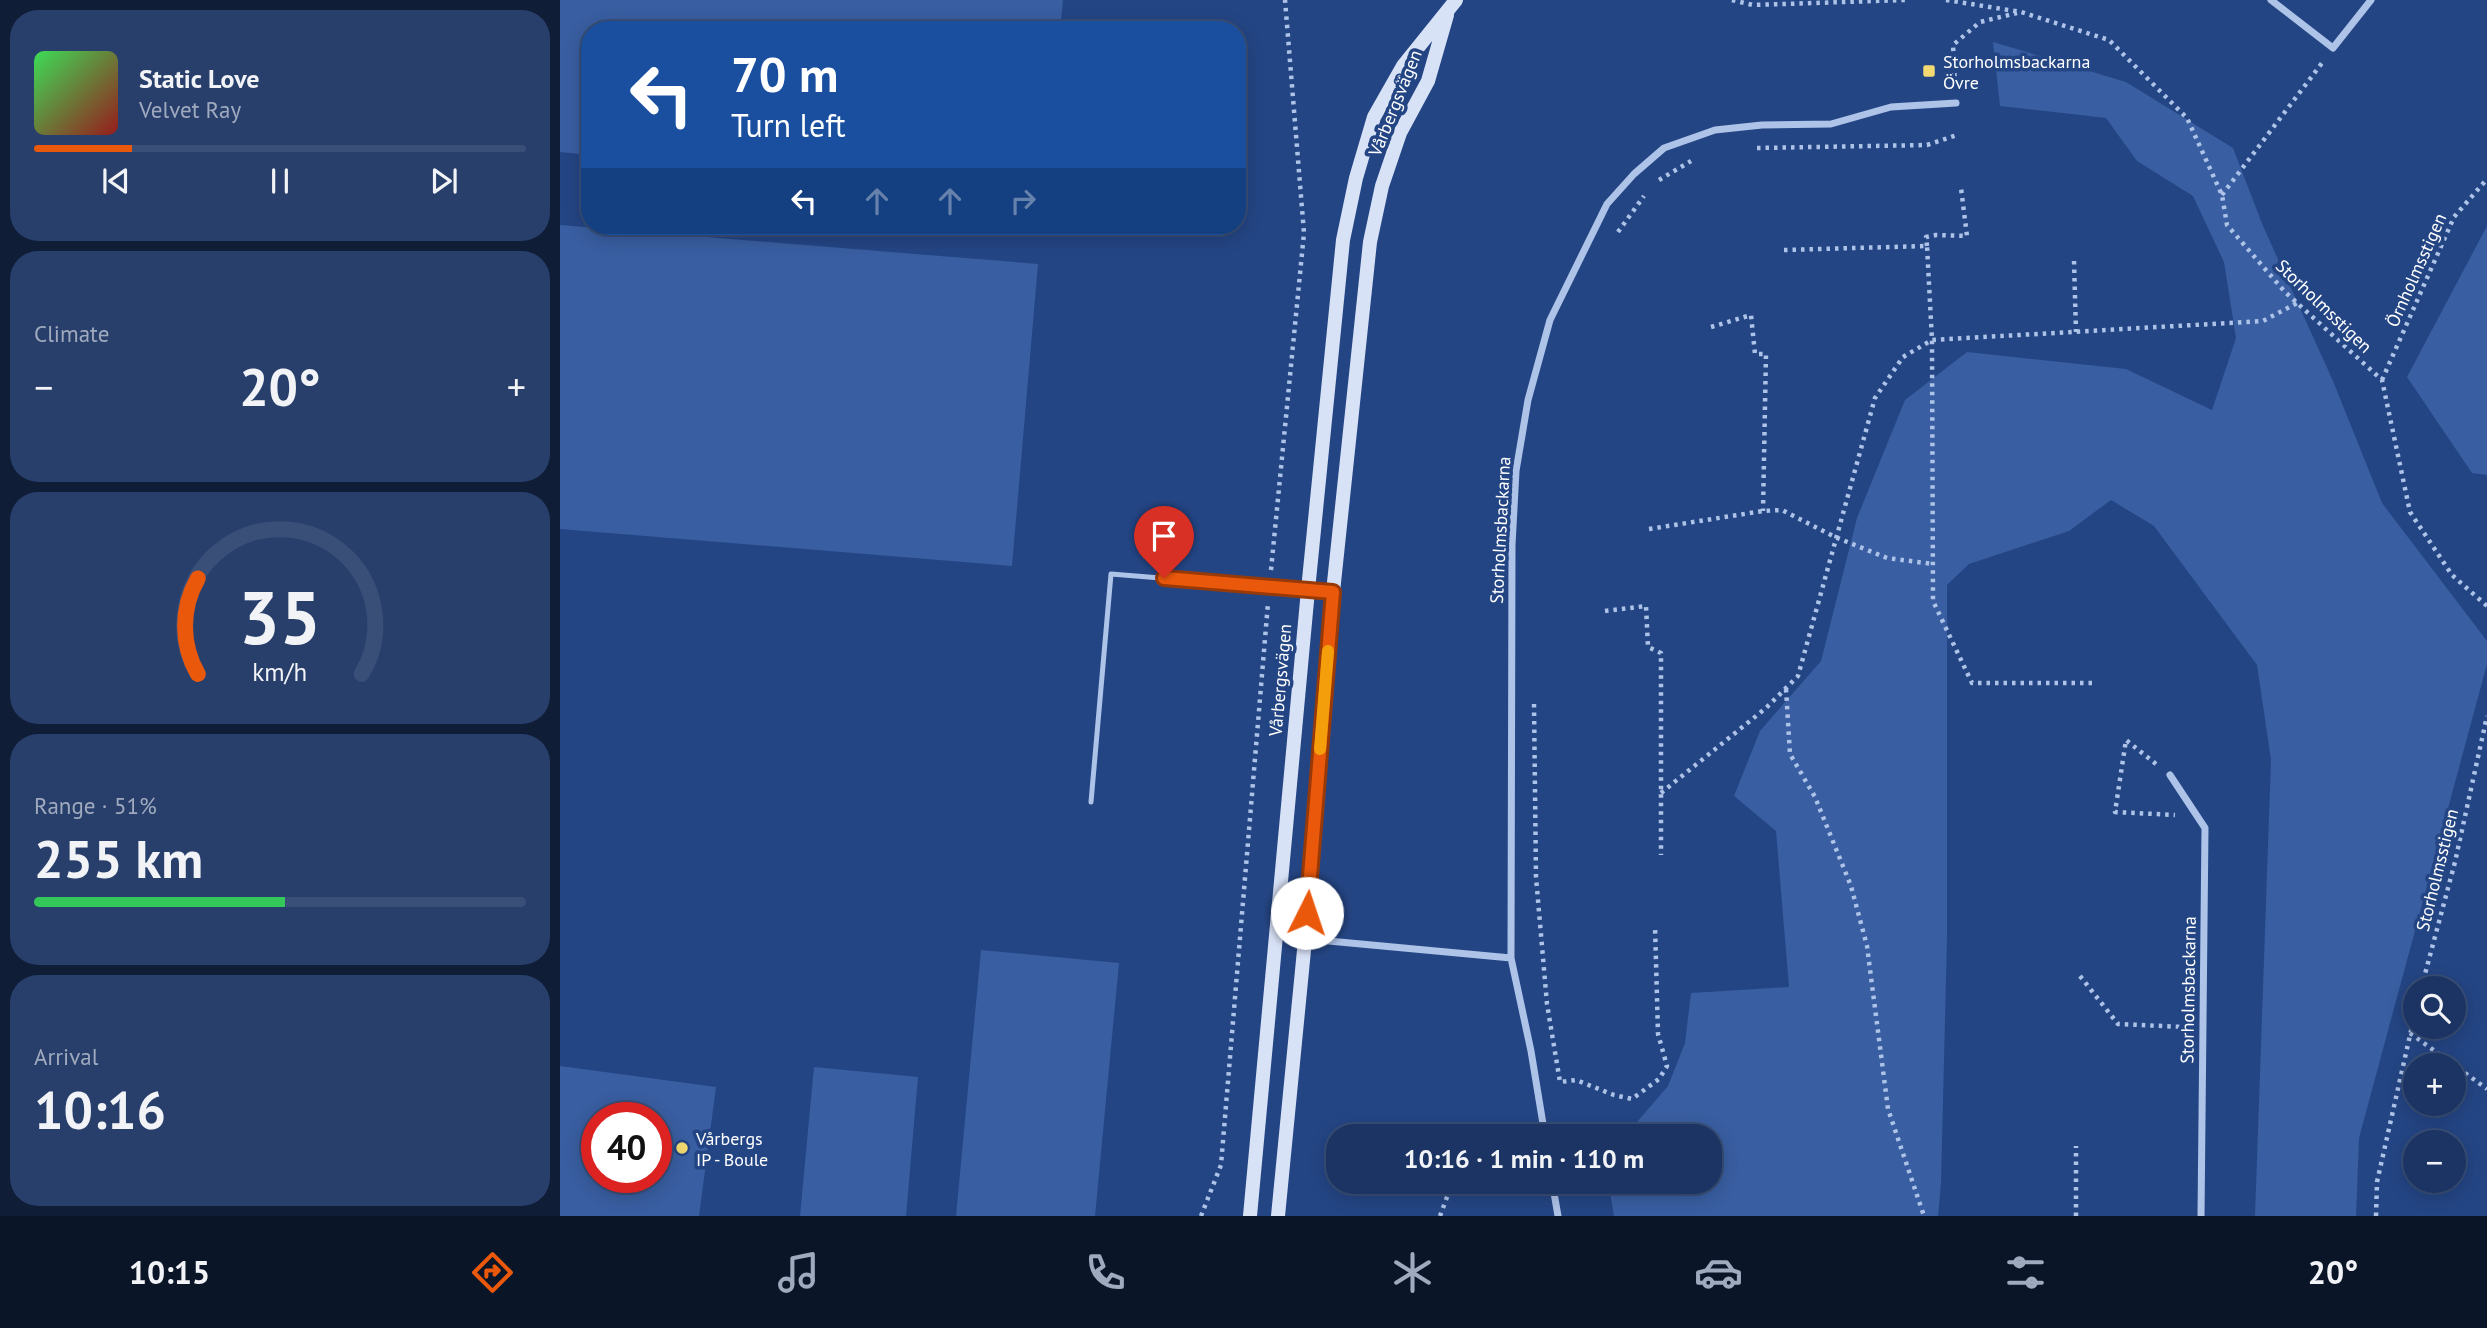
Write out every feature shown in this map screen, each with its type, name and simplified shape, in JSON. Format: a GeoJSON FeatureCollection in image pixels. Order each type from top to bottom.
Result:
{"type":"FeatureCollection","features":[{"type":"Feature","properties":{"kind":"street"},"geometry":{"type":"LineString","coordinates":[[2271,0],[2333,48],[2371,0]]}},
{"type":"Feature","properties":{"kind":"street","name":"Vårbergsvägen"},"geometry":{"type":"LineString","coordinates":[[1250,1216],[1343,240],[1356,178],[1374,117],[1403,66],[1449,2]]}},
{"type":"Feature","properties":{"kind":"street","name":"Vårbergsvägen"},"geometry":{"type":"LineString","coordinates":[[1278,1216],[1305,940],[1333,592],[1370,242],[1382,186],[1400,133],[1428,81],[1449,2]]}},
{"type":"Feature","properties":{"kind":"street","name":"Storholmsbackarna"},"geometry":{"type":"LineString","coordinates":[[1543,1124],[1511,958],[1512,545],[1516,471],[1528,400],[1550,320],[1607,204],[1634,174],[1664,148],[1715,130],[1762,125],[1831,124],[1891,107],[1956,103]]}},
{"type":"Feature","properties":{"kind":"street","name":"Storholmsbackarna"},"geometry":{"type":"LineString","coordinates":[[2170,775],[2205,828],[2201,1216]]}},
{"type":"Feature","properties":{"kind":"street"},"geometry":{"type":"LineString","coordinates":[[1275,936],[1511,958]]}},
{"type":"Feature","properties":{"kind":"street"},"geometry":{"type":"LineString","coordinates":[[1554,1194],[1558,1216]]}},
{"type":"Feature","properties":{"kind":"lane"},"geometry":{"type":"LineString","coordinates":[[1091,802],[1111,574],[1333,592]]}},
{"type":"Feature","properties":{"kind":"path"},"geometry":{"type":"LineString","coordinates":[[1201,1216],[1221,1165],[1270,586],[1304,233],[1284,0]]}},
{"type":"Feature","properties":{"kind":"path"},"geometry":{"type":"LineString","coordinates":[[1732,0],[1753,5],[1905,0]]}},
{"type":"Feature","properties":{"kind":"path","name":"Storholmsstigen"},"geometry":{"type":"LineString","coordinates":[[1946,0],[2021,12],[2109,40],[2187,118],[2222,195],[2227,225],[2285,292],[2382,380]]}},
{"type":"Feature","properties":{"kind":"path"},"geometry":{"type":"LineString","coordinates":[[1956,103],[1953,45],[1980,22],[2021,12]]}},
{"type":"Feature","properties":{"kind":"path"},"geometry":{"type":"LineString","coordinates":[[2222,195],[2333,48]]}},
{"type":"Feature","properties":{"kind":"path"},"geometry":{"type":"LineString","coordinates":[[1754,148],[1927,145],[1957,135]]}},
{"type":"Feature","properties":{"kind":"path"},"geometry":{"type":"LineString","coordinates":[[1653,184],[1693,160]]}},
{"type":"Feature","properties":{"kind":"path","name":"Örnholmsstigen"},"geometry":{"type":"LineString","coordinates":[[2382,380],[2454,217],[2487,179]]}},
{"type":"Feature","properties":{"kind":"path"},"geometry":{"type":"LineString","coordinates":[[1961,188],[1967,236],[1936,234],[1926,237],[1932,340],[1933,601],[1972,683],[2096,683]]}},
{"type":"Feature","properties":{"kind":"path"},"geometry":{"type":"LineString","coordinates":[[1616,234],[1646,194]]}},
{"type":"Feature","properties":{"kind":"path"},"geometry":{"type":"LineString","coordinates":[[1784,250],[1927,246]]}},
{"type":"Feature","properties":{"kind":"path"},"geometry":{"type":"LineString","coordinates":[[2074,261],[2076,332]]}},
{"type":"Feature","properties":{"kind":"path"},"geometry":{"type":"LineString","coordinates":[[1661,793],[1766,708],[1798,676],[1875,398],[1903,357],[1932,340],[2263,321],[2297,303]]}},
{"type":"Feature","properties":{"kind":"path"},"geometry":{"type":"LineString","coordinates":[[1711,327],[1751,315],[1755,354],[1766,354],[1763,510]]}},
{"type":"Feature","properties":{"kind":"path"},"geometry":{"type":"LineString","coordinates":[[2382,380],[2410,512],[2452,575],[2487,606]]}},
{"type":"Feature","properties":{"kind":"path"},"geometry":{"type":"LineString","coordinates":[[1650,529],[1782,509],[1835,537],[1887,558],[1933,564]]}},
{"type":"Feature","properties":{"kind":"path"},"geometry":{"type":"LineString","coordinates":[[1605,611],[1646,606],[1648,647],[1661,653],[1661,855]]}},
{"type":"Feature","properties":{"kind":"path"},"geometry":{"type":"LineString","coordinates":[[1786,688],[1790,754],[1815,797],[1851,886],[1867,946],[1888,1109],[1924,1216]]}},
{"type":"Feature","properties":{"kind":"path"},"geometry":{"type":"LineString","coordinates":[[1534,694],[1536,877],[1547,1004],[1560,1082],[1576,1080],[1632,1099],[1659,1079],[1667,1066],[1658,1034],[1655,926]]}},
{"type":"Feature","properties":{"kind":"path","name":"Storholmsstigen"},"geometry":{"type":"LineString","coordinates":[[2424,976],[2455,862],[2487,716]]}},
{"type":"Feature","properties":{"kind":"path"},"geometry":{"type":"LineString","coordinates":[[2170,775],[2126,740],[2115,812],[2197,816]]}},
{"type":"Feature","properties":{"kind":"path"},"geometry":{"type":"LineString","coordinates":[[2080,976],[2118,1024],[2203,1028]]}},
{"type":"Feature","properties":{"kind":"path"},"geometry":{"type":"LineString","coordinates":[[2376,1216],[2377,1182],[2409,1039]]}},
{"type":"Feature","properties":{"kind":"path"},"geometry":{"type":"LineString","coordinates":[[2418,1039],[2487,1089]]}},
{"type":"Feature","properties":{"kind":"path"},"geometry":{"type":"LineString","coordinates":[[2076,1146],[2076,1216]]}},
{"type":"Feature","properties":{"kind":"path"},"geometry":{"type":"LineString","coordinates":[[1440,1216],[1448,1194]]}},
{"type":"Feature","properties":{"kind":"shaded area"},"geometry":{"type":"Polygon","coordinates":[[[560,0],[1063,0],[1061,21],[581,21],[581,154],[560,152],[560,0]]]}},
{"type":"Feature","properties":{"kind":"shaded area"},"geometry":{"type":"Polygon","coordinates":[[[1993,42],[2126,82],[2233,148],[2263,226],[2333,381],[2382,503],[2487,641],[2487,664],[2359,1138],[2356,1216],[2255,1216],[2271,760],[2257,665],[2154,526],[2111,500],[2069,531],[1969,564],[1947,585],[1947,938],[1938,1216],[1614,1216],[1610,1194],[1722,1194],[1722,1124],[1635,1124],[1668,1086],[1685,1043],[1691,993],[1789,987],[1776,831],[1734,796],[1760,731],[1821,661],[1857,518],[1905,400],[1967,352],[2126,369],[2212,410],[2236,338],[2224,262],[2193,196],[2137,161],[2106,118],[2000,106],[1993,42]]]}},
{"type":"Feature","properties":{"kind":"shaded area"},"geometry":{"type":"Polygon","coordinates":[[[560,225],[581,227],[581,235],[683,235],[1038,264],[1012,566],[560,529],[560,225]]]}},
{"type":"Feature","properties":{"kind":"shaded area"},"geometry":{"type":"Polygon","coordinates":[[[2487,226],[2487,475],[2472,473],[2407,377],[2487,226]]]}},
{"type":"Feature","properties":{"kind":"shaded area"},"geometry":{"type":"Polygon","coordinates":[[[981,950],[1119,963],[1095,1216],[956,1216],[981,950]]]}},
{"type":"Feature","properties":{"kind":"shaded area","name":"Vårbergs IP - Boule"},"geometry":{"type":"Polygon","coordinates":[[[560,1066],[716,1087],[699,1216],[560,1216],[560,1066]]]}},
{"type":"Feature","properties":{"kind":"shaded area"},"geometry":{"type":"Polygon","coordinates":[[[814,1067],[918,1077],[906,1216],[800,1216],[814,1067]]]}},
{"type":"Feature","properties":{"kind":"slow traffic"},"geometry":{"type":"LineString","coordinates":[[1320,749],[1328,651]]}},
{"type":"Feature","properties":{"kind":"place","name":"Storholmsbackarna Övre"},"geometry":{"type":"Point","coordinates":[1929,71]}},
{"type":"Feature","properties":{"kind":"place","name":"Vårbergs IP - Boule"},"geometry":{"type":"Point","coordinates":[682,1148]}},
{"type":"Feature","properties":{"kind":"route"},"geometry":{"type":"LineString","coordinates":[[1164,578],[1333,592],[1307,913]]}}]}
